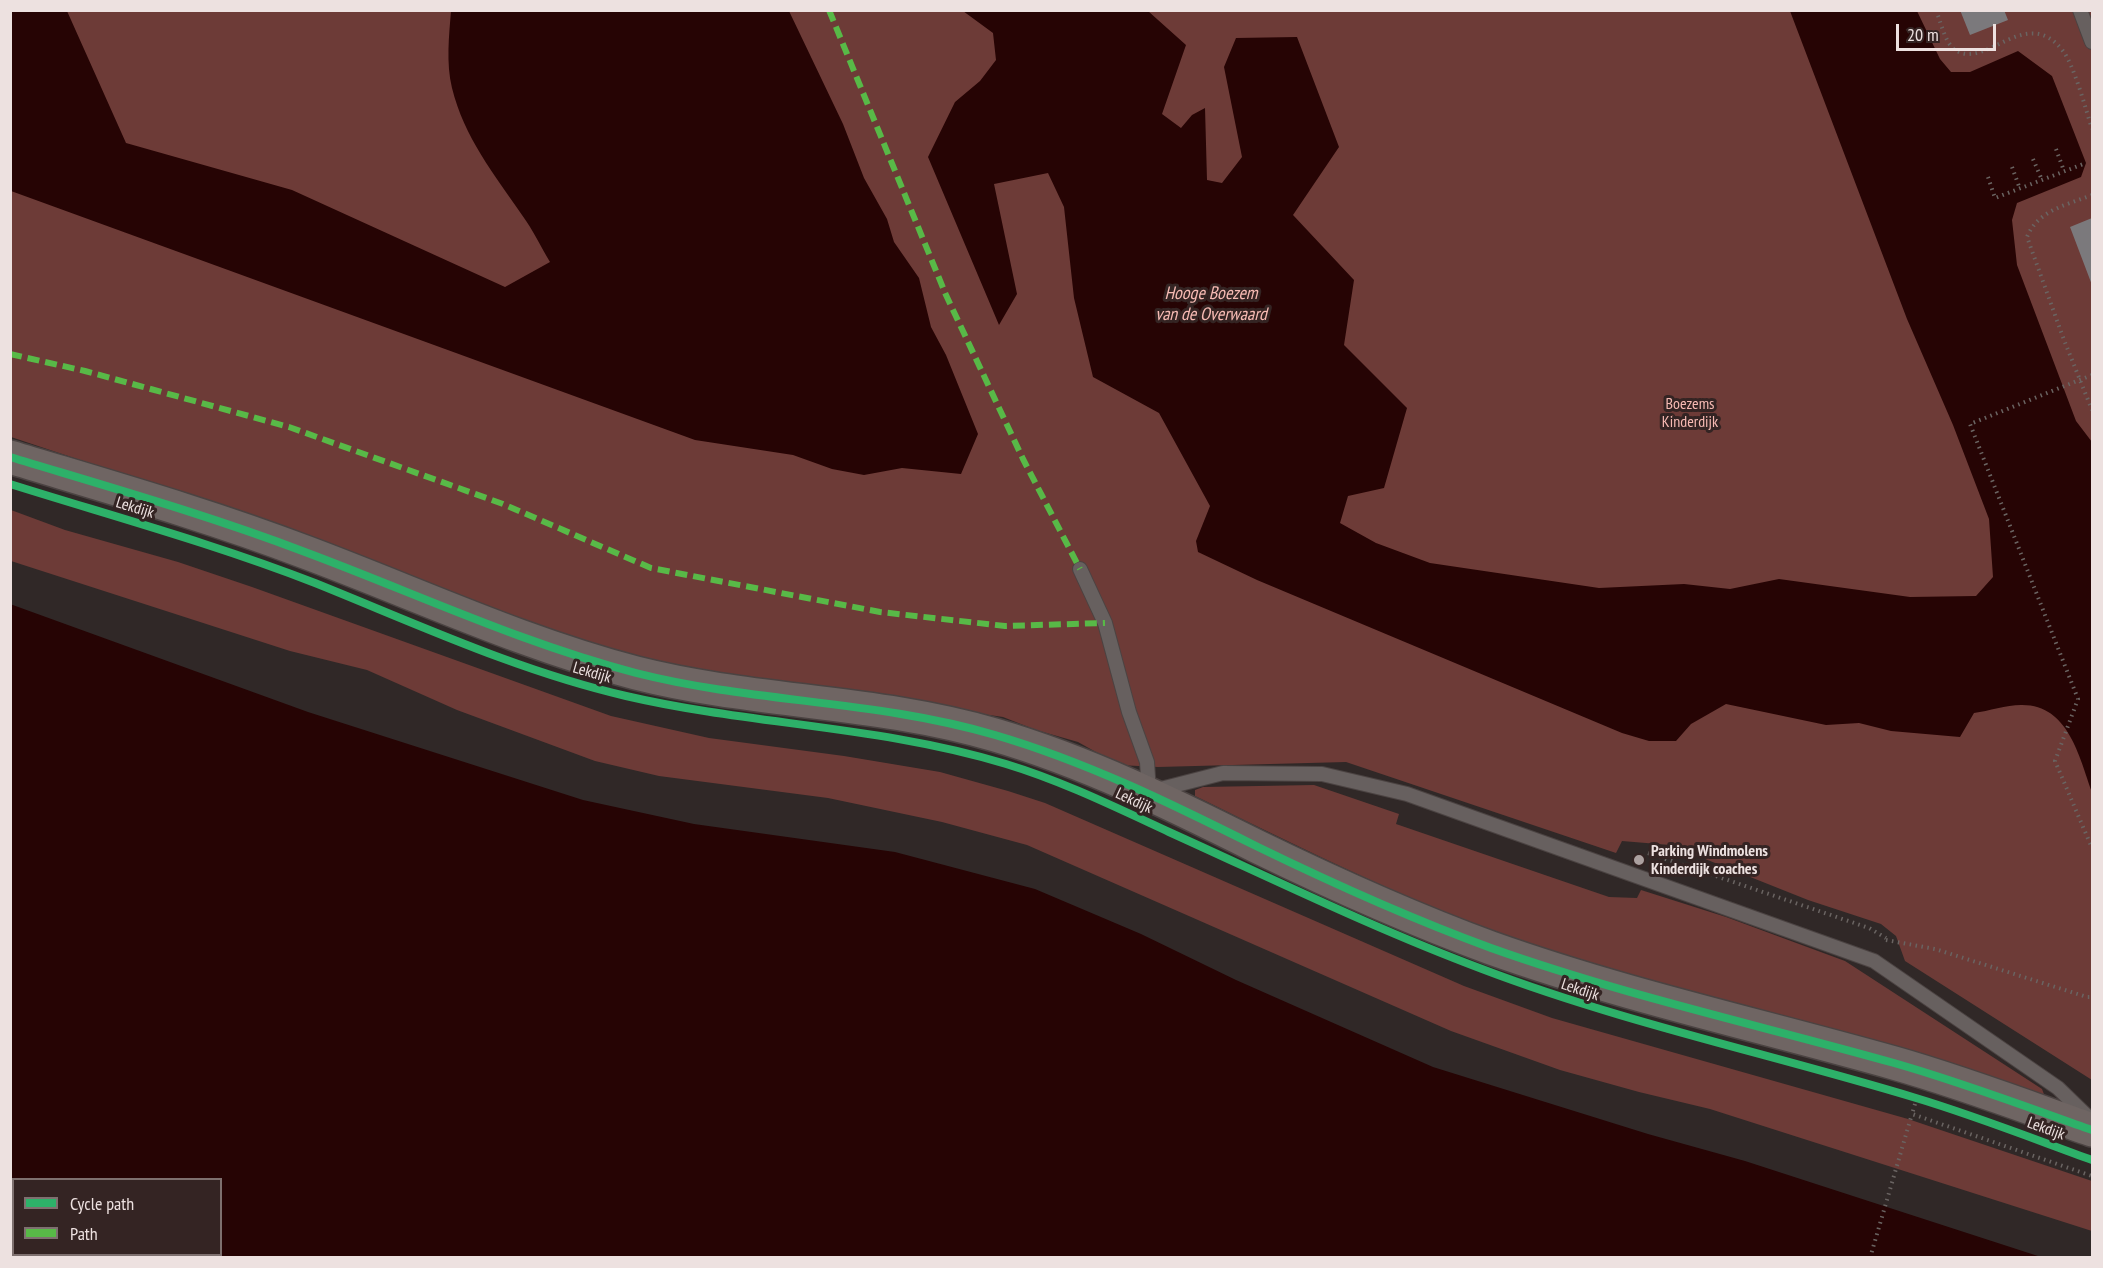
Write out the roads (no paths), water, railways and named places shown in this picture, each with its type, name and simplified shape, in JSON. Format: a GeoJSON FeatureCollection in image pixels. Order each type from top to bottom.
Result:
{"type":"FeatureCollection","features":[{"type":"Feature","properties":{"kind":"street","name":"Lekdijk"},"geometry":{"type":"LineString","coordinates":[[10,457],[305,552],[428,603],[639,674],[740,693],[866,708],[940,721],[992,734],[1074,761],[1149,792],[1365,896],[1487,946],[1640,996],[1900,1065],[2092,1130]]}},
{"type":"Feature","properties":{"kind":"lane"},"geometry":{"type":"LineString","coordinates":[[2080,10],[2092,42]]}},
{"type":"Feature","properties":{"kind":"lane"},"geometry":{"type":"LineString","coordinates":[[1080,569],[1105,623],[1129,712],[1147,762],[1149,792],[1223,773],[1322,774],[1407,794],[1874,961],[2058,1088],[2092,1122]]}},
{"type":"Feature","properties":{"kind":"water"},"geometry":{"type":"Polygon","coordinates":[[[10,11],[67,11],[126,143],[292,190],[505,287],[550,262],[530,227],[472,139],[457,106],[449,69],[451,11],[789,11],[843,124],[864,178],[887,219],[894,242],[919,278],[931,327],[946,355],[978,434],[961,474],[902,468],[864,475],[832,469],[793,455],[695,440],[11,191],[10,11]]]}},
{"type":"Feature","properties":{"kind":"water","name":"Hooge Boezem van de Overwaard"},"geometry":{"type":"Polygon","coordinates":[[[963,11],[1148,11],[1186,45],[1162,114],[1181,128],[1192,115],[1205,108],[1207,180],[1222,183],[1242,157],[1224,67],[1236,38],[1297,37],[1339,147],[1293,215],[1354,280],[1344,345],[1407,408],[1384,488],[1348,496],[1340,523],[1376,543],[1430,563],[1599,588],[1684,584],[1730,589],[1779,579],[1910,597],[1976,596],[1993,577],[1989,519],[1953,425],[1907,319],[1790,11],[1917,11],[1940,59],[1951,72],[1970,72],[2018,51],[2052,76],[2086,163],[2081,177],[2017,203],[2012,220],[2017,265],[2076,421],[2092,442],[2092,792],[2069,735],[2050,713],[2037,707],[2015,705],[1974,713],[1960,737],[1891,731],[1859,723],[1826,725],[1726,704],[1691,724],[1676,741],[1649,741],[1622,733],[1257,580],[1198,552],[1196,541],[1210,506],[1159,413],[1093,377],[1074,298],[1064,207],[1048,173],[994,184],[1017,294],[999,325],[928,157],[955,102],[980,81],[996,60],[993,33],[963,11]]]}},
{"type":"Feature","properties":{"kind":"water"},"geometry":{"type":"Polygon","coordinates":[[[10,604],[308,712],[583,800],[694,824],[895,852],[1035,889],[1141,934],[1236,980],[1433,1067],[1648,1134],[1745,1161],[2041,1257],[11,1257],[10,604]]]}},
{"type":"Feature","properties":{"kind":"place","name":"Parking Windmolens Kinderdijk coaches"},"geometry":{"type":"Point","coordinates":[1639,860]}},
{"type":"Feature","properties":{"kind":"park label","name":"Boezems Kinderdijk"},"geometry":{"type":"Point","coordinates":[1690,413]}}]}
